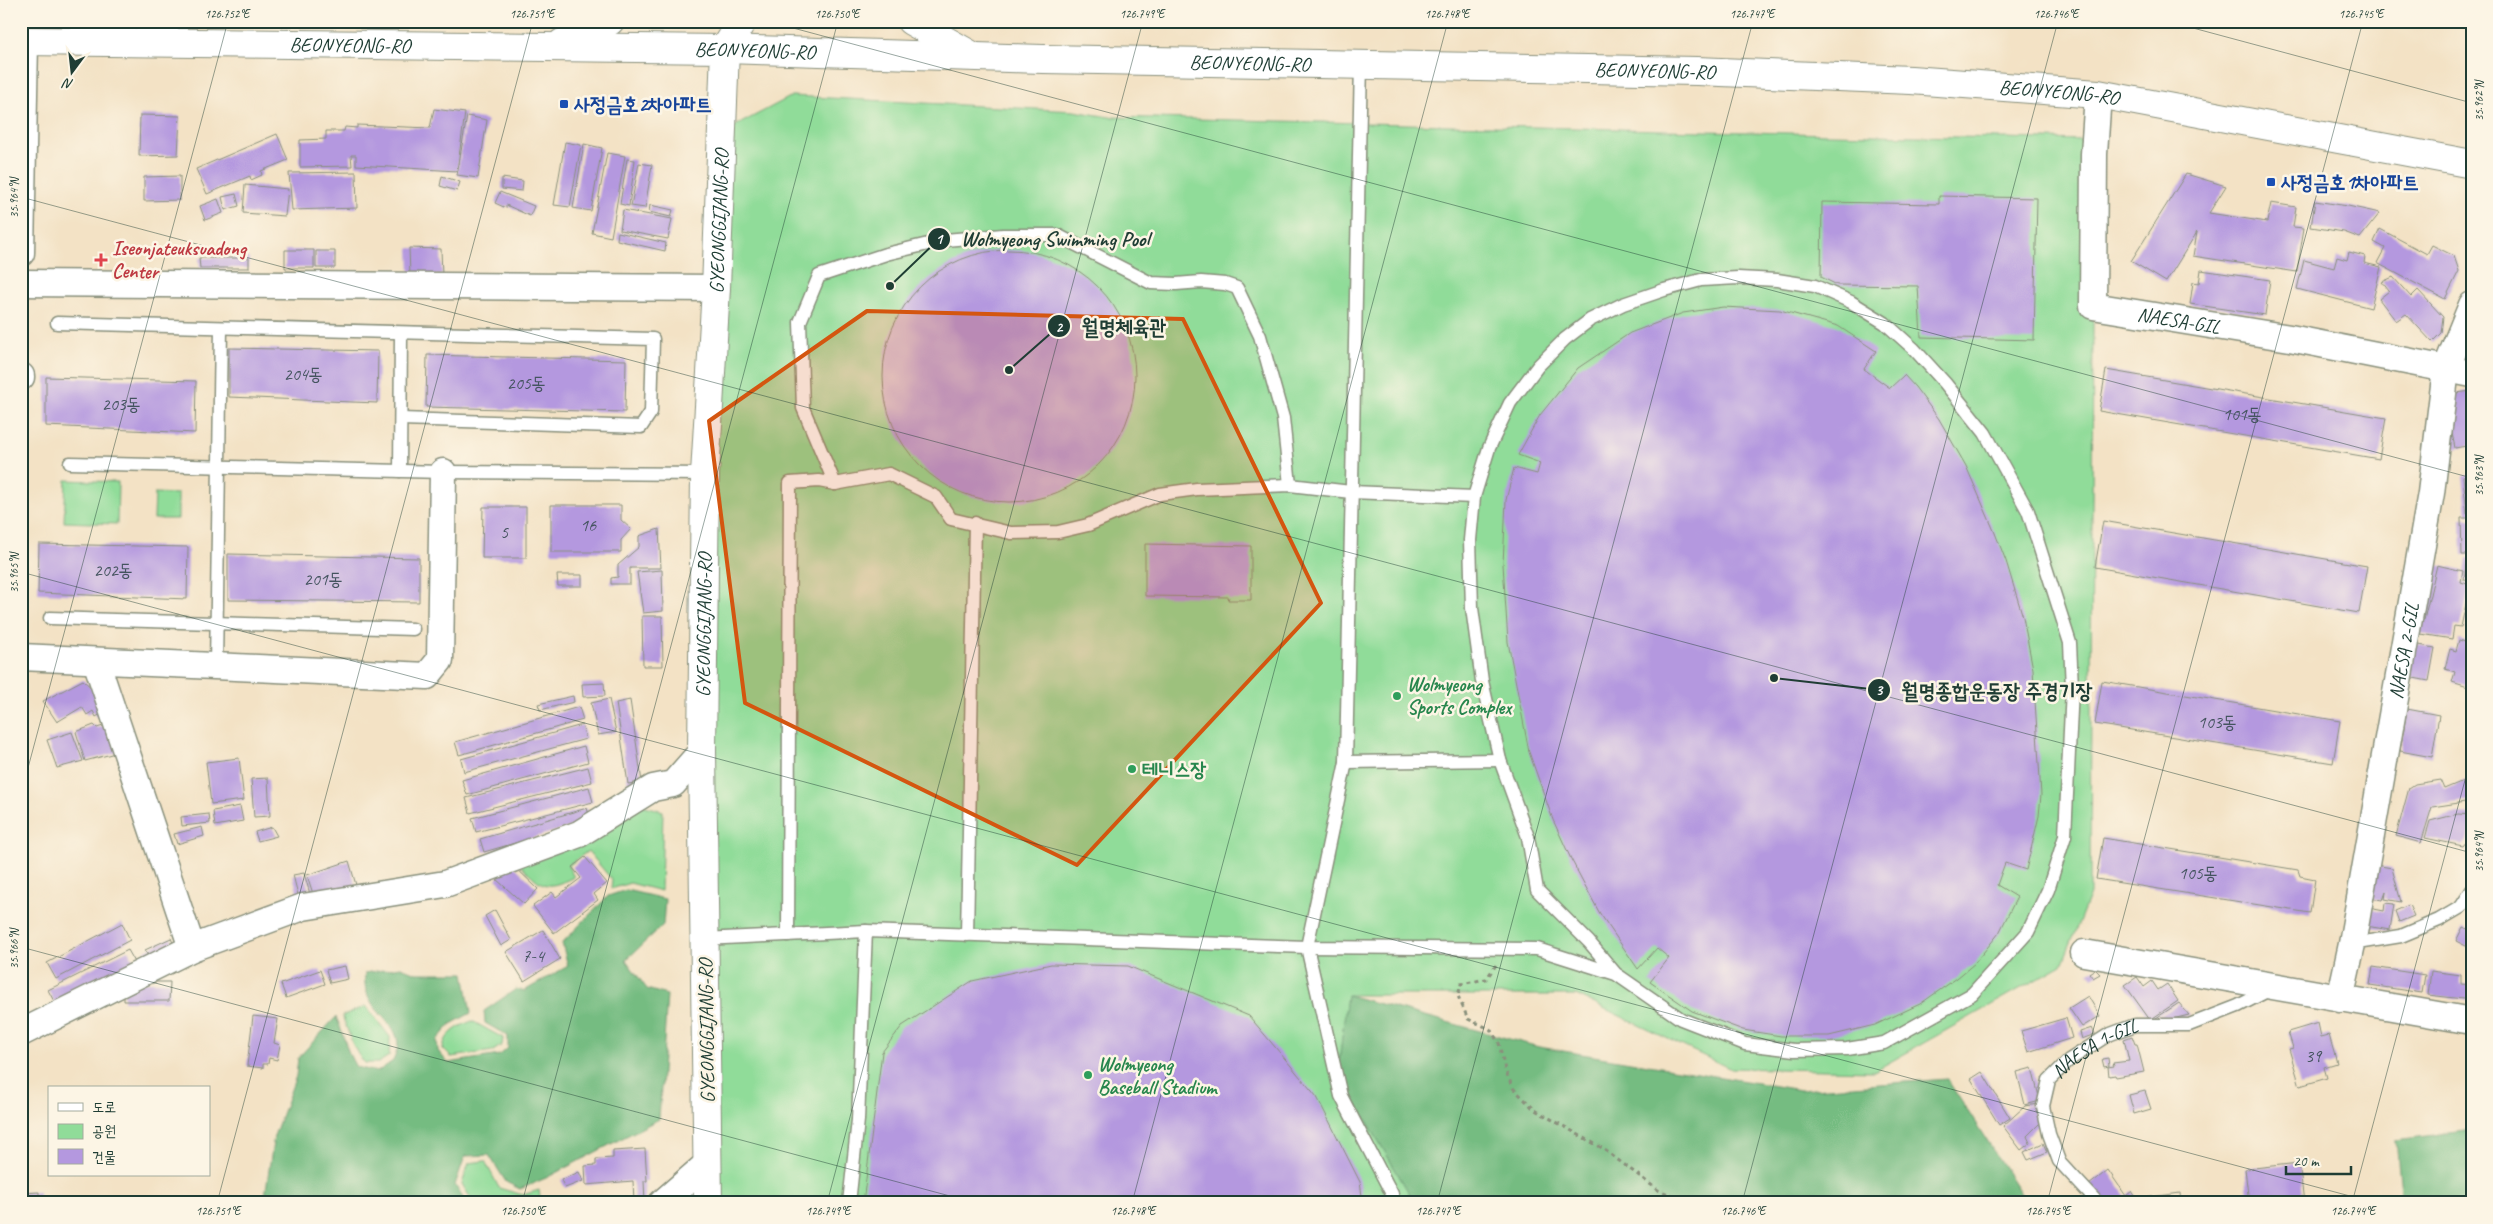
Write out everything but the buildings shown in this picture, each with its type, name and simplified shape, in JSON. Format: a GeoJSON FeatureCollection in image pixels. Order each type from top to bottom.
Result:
{"type":"FeatureCollection","features":[{"type":"Feature","properties":{"kind":"main road"},"geometry":{"type":"LineString","coordinates":[[553,47],[610,21]]}},
{"type":"Feature","properties":{"kind":"main road"},"geometry":{"type":"LineString","coordinates":[[725,49],[742,21]]}},
{"type":"Feature","properties":{"kind":"main road"},"geometry":{"type":"LineString","coordinates":[[911,21],[974,56]]}},
{"type":"Feature","properties":{"kind":"main road","name":"BEONYEONG-RO"},"geometry":{"type":"LineString","coordinates":[[23,41],[725,49],[1696,71],[1882,79],[2098,94],[2472,164]]}},
{"type":"Feature","properties":{"kind":"main road","name":"GYEONGGIJANG-RO"},"geometry":{"type":"LineString","coordinates":[[708,1203],[702,751],[705,474],[716,288],[725,49]]}},
{"type":"Feature","properties":{"kind":"street"},"geometry":{"type":"LineString","coordinates":[[21,253],[23,41]]}},
{"type":"Feature","properties":{"kind":"street","name":"NAESA-GIL"},"geometry":{"type":"LineString","coordinates":[[2098,94],[2094,154],[2093,306],[2290,338],[2472,374]]}},
{"type":"Feature","properties":{"kind":"street"},"geometry":{"type":"LineString","coordinates":[[21,283],[716,288]]}},
{"type":"Feature","properties":{"kind":"street","name":"NAESA 2-GIL"},"geometry":{"type":"LineString","coordinates":[[2340,999],[2352,944],[2431,494],[2446,370],[2472,305]]}},
{"type":"Feature","properties":{"kind":"street"},"geometry":{"type":"LineString","coordinates":[[21,657],[427,676],[440,660],[443,472]]}},
{"type":"Feature","properties":{"kind":"street"},"geometry":{"type":"LineString","coordinates":[[96,661],[192,948]]}},
{"type":"Feature","properties":{"kind":"street"},"geometry":{"type":"LineString","coordinates":[[21,1033],[192,948],[302,907],[445,884],[579,834],[653,788],[673,784],[702,751]]}},
{"type":"Feature","properties":{"kind":"street"},"geometry":{"type":"LineString","coordinates":[[2084,953],[2472,1021]]}},
{"type":"Feature","properties":{"kind":"street"},"geometry":{"type":"LineString","coordinates":[[662,1203],[707,1164]]}},
{"type":"Feature","properties":{"kind":"lane"},"geometry":{"type":"LineString","coordinates":[[1361,64],[1346,762],[1307,947],[1341,1096],[1392,1194],[1392,1203]]}},
{"type":"Feature","properties":{"kind":"lane"},"geometry":{"type":"LineString","coordinates":[[836,484],[803,408],[800,322],[819,276],[886,254],[945,240],[1024,234],[1056,235],[1151,283],[1201,282],[1225,284],[1237,288],[1260,336],[1284,418],[1290,485]]}},
{"type":"Feature","properties":{"kind":"lane"},"geometry":{"type":"LineString","coordinates":[[1738,278],[1777,280],[1815,286],[1851,302],[1884,323],[1914,349],[1965,406],[1985,433],[2028,511],[2070,643],[2072,688],[2065,836],[2048,890],[2028,932],[1972,994],[1884,1043],[1847,1049],[1794,1050],[1745,1044],[1681,1019],[1616,974],[1590,942],[1537,890],[1528,837],[1500,760],[1482,681],[1472,608],[1470,540],[1474,497],[1489,448],[1510,403],[1538,366],[1565,339],[1590,320],[1623,304],[1700,280],[1738,278]]}},
{"type":"Feature","properties":{"kind":"lane"},"geometry":{"type":"LineString","coordinates":[[58,323],[653,339],[651,412],[641,427],[400,419]]}},
{"type":"Feature","properties":{"kind":"lane"},"geometry":{"type":"LineString","coordinates":[[216,666],[221,328]]}},
{"type":"Feature","properties":{"kind":"lane"},"geometry":{"type":"LineString","coordinates":[[400,471],[401,332]]}},
{"type":"Feature","properties":{"kind":"lane"},"geometry":{"type":"LineString","coordinates":[[70,463],[443,472],[705,474]]}},
{"type":"Feature","properties":{"kind":"lane"},"geometry":{"type":"LineString","coordinates":[[788,935],[790,482],[819,481],[836,484],[889,474],[936,497],[950,519],[975,523],[1011,533],[1058,532],[1088,525],[1160,494],[1197,489],[1290,485],[1351,492],[1474,497]]}},
{"type":"Feature","properties":{"kind":"lane"},"geometry":{"type":"LineString","coordinates":[[967,936],[975,523]]}},
{"type":"Feature","properties":{"kind":"lane"},"geometry":{"type":"LineString","coordinates":[[50,618],[413,629]]}},
{"type":"Feature","properties":{"kind":"lane"},"geometry":{"type":"LineString","coordinates":[[1346,762],[1500,760]]}},
{"type":"Feature","properties":{"kind":"lane"},"geometry":{"type":"LineString","coordinates":[[2352,944],[2401,936],[2439,920],[2461,908],[2472,890]]}},
{"type":"Feature","properties":{"kind":"lane"},"geometry":{"type":"LineString","coordinates":[[850,1203],[858,1120],[866,931]]}},
{"type":"Feature","properties":{"kind":"lane"},"geometry":{"type":"LineString","coordinates":[[704,939],[866,931],[1307,947],[1537,949],[1616,974]]}},
{"type":"Feature","properties":{"kind":"lane","name":"NAESA 1-GIL"},"geometry":{"type":"LineString","coordinates":[[2098,1203],[2059,1161],[2049,1134],[2043,1106],[2049,1080],[2069,1060],[2108,1035],[2135,1025],[2189,1025],[2238,1006],[2275,986]]}},
{"type":"Feature","properties":{"kind":"path"},"geometry":{"type":"LineString","coordinates":[[1508,948],[1486,979],[1461,984],[1458,996],[1468,1018],[1490,1029],[1499,1043],[1505,1070],[1513,1088],[1535,1110],[1602,1148],[1658,1190],[1693,1203]]}},
{"type":"Feature","properties":{"kind":"highlighted area"},"geometry":{"type":"Polygon","coordinates":[[[867,311],[1183,319],[1321,603],[1077,865],[745,703],[709,421],[867,311]]]}},
{"type":"Feature","properties":{"kind":"green space"},"geometry":{"type":"Polygon","coordinates":[[[1781,21],[1949,21],[1950,25],[1781,21]]]}},
{"type":"Feature","properties":{"kind":"green space","name":"Wolmyeong Sports Complex"},"geometry":{"type":"Polygon","coordinates":[[[792,96],[1074,111],[1109,117],[2085,140],[2093,325],[2090,894],[2062,965],[1874,1071],[1729,1068],[1576,995],[1347,995],[1338,1072],[1415,1203],[708,1203],[720,134],[792,96]]]}},
{"type":"Feature","properties":{"kind":"green space"},"geometry":{"type":"Polygon","coordinates":[[[66,480],[118,482],[117,524],[64,522],[66,480]]]}},
{"type":"Feature","properties":{"kind":"green space"},"geometry":{"type":"Polygon","coordinates":[[[155,493],[178,494],[178,519],[154,519],[155,493]]]}},
{"type":"Feature","properties":{"kind":"green space"},"geometry":{"type":"Polygon","coordinates":[[[642,805],[663,811],[661,891],[630,883],[611,889],[612,880],[588,851],[568,866],[574,877],[555,885],[543,884],[518,863],[642,805]]]}},
{"type":"Feature","properties":{"kind":"green space"},"geometry":{"type":"Polygon","coordinates":[[[626,890],[665,899],[663,925],[626,960],[647,989],[667,995],[659,1119],[546,1178],[520,1189],[506,1182],[489,1155],[465,1156],[455,1185],[466,1203],[264,1203],[274,1136],[296,1076],[298,1058],[336,1017],[356,1067],[377,1072],[394,1059],[398,1046],[397,1037],[369,997],[365,986],[365,973],[401,967],[416,973],[464,973],[471,1013],[451,1024],[437,1040],[438,1051],[448,1063],[500,1055],[508,1048],[508,1036],[485,1023],[484,1011],[516,989],[524,991],[568,966],[562,943],[608,896],[626,890]]]}},
{"type":"Feature","properties":{"kind":"green space"},"geometry":{"type":"Polygon","coordinates":[[[1347,995],[1539,1047],[1800,1090],[1947,1079],[2027,1203],[1415,1203],[1338,1072],[1347,995]]]}},
{"type":"Feature","properties":{"kind":"green space"},"geometry":{"type":"Polygon","coordinates":[[[366,1006],[390,1037],[389,1056],[378,1063],[365,1063],[361,1058],[354,1047],[342,1016],[366,1006]]]}},
{"type":"Feature","properties":{"kind":"green space"},"geometry":{"type":"Polygon","coordinates":[[[472,1021],[503,1038],[502,1045],[493,1051],[451,1057],[443,1049],[446,1039],[457,1028],[472,1021]]]}},
{"type":"Feature","properties":{"kind":"green space"},"geometry":{"type":"Polygon","coordinates":[[[2472,1130],[2472,1203],[2402,1203],[2396,1140],[2472,1130]]]}},
{"type":"Feature","properties":{"kind":"green space"},"geometry":{"type":"Polygon","coordinates":[[[485,1161],[499,1188],[523,1195],[539,1190],[541,1203],[473,1202],[462,1184],[469,1163],[485,1161]]]}},
{"type":"Feature","properties":{"kind":"place","name":"사정금호2차아파트"},"geometry":{"type":"Point","coordinates":[564,104]}},
{"type":"Feature","properties":{"kind":"place","name":"사정금호1차아파트"},"geometry":{"type":"Point","coordinates":[2271,182]}},
{"type":"Feature","properties":{"kind":"place","name":"Iseonjateuksuadong Center"},"geometry":{"type":"Point","coordinates":[101,260]}},
{"type":"Feature","properties":{"kind":"place","name":"Wolmyeong Swimming Pool"},"geometry":{"type":"Point","coordinates":[890,286]}},
{"type":"Feature","properties":{"kind":"place","name":"월명체육관"},"geometry":{"type":"Point","coordinates":[1009,370]}},
{"type":"Feature","properties":{"kind":"place","name":"월명종합운동장 주경기장"},"geometry":{"type":"Point","coordinates":[1774,678]}},
{"type":"Feature","properties":{"kind":"place","name":"Wolmyeong Sports Complex"},"geometry":{"type":"Point","coordinates":[1397,696]}},
{"type":"Feature","properties":{"kind":"place","name":"테니스장"},"geometry":{"type":"Point","coordinates":[1132,769]}},
{"type":"Feature","properties":{"kind":"place","name":"Wolmyeong Baseball Stadium"},"geometry":{"type":"Point","coordinates":[1088,1075]}}]}
